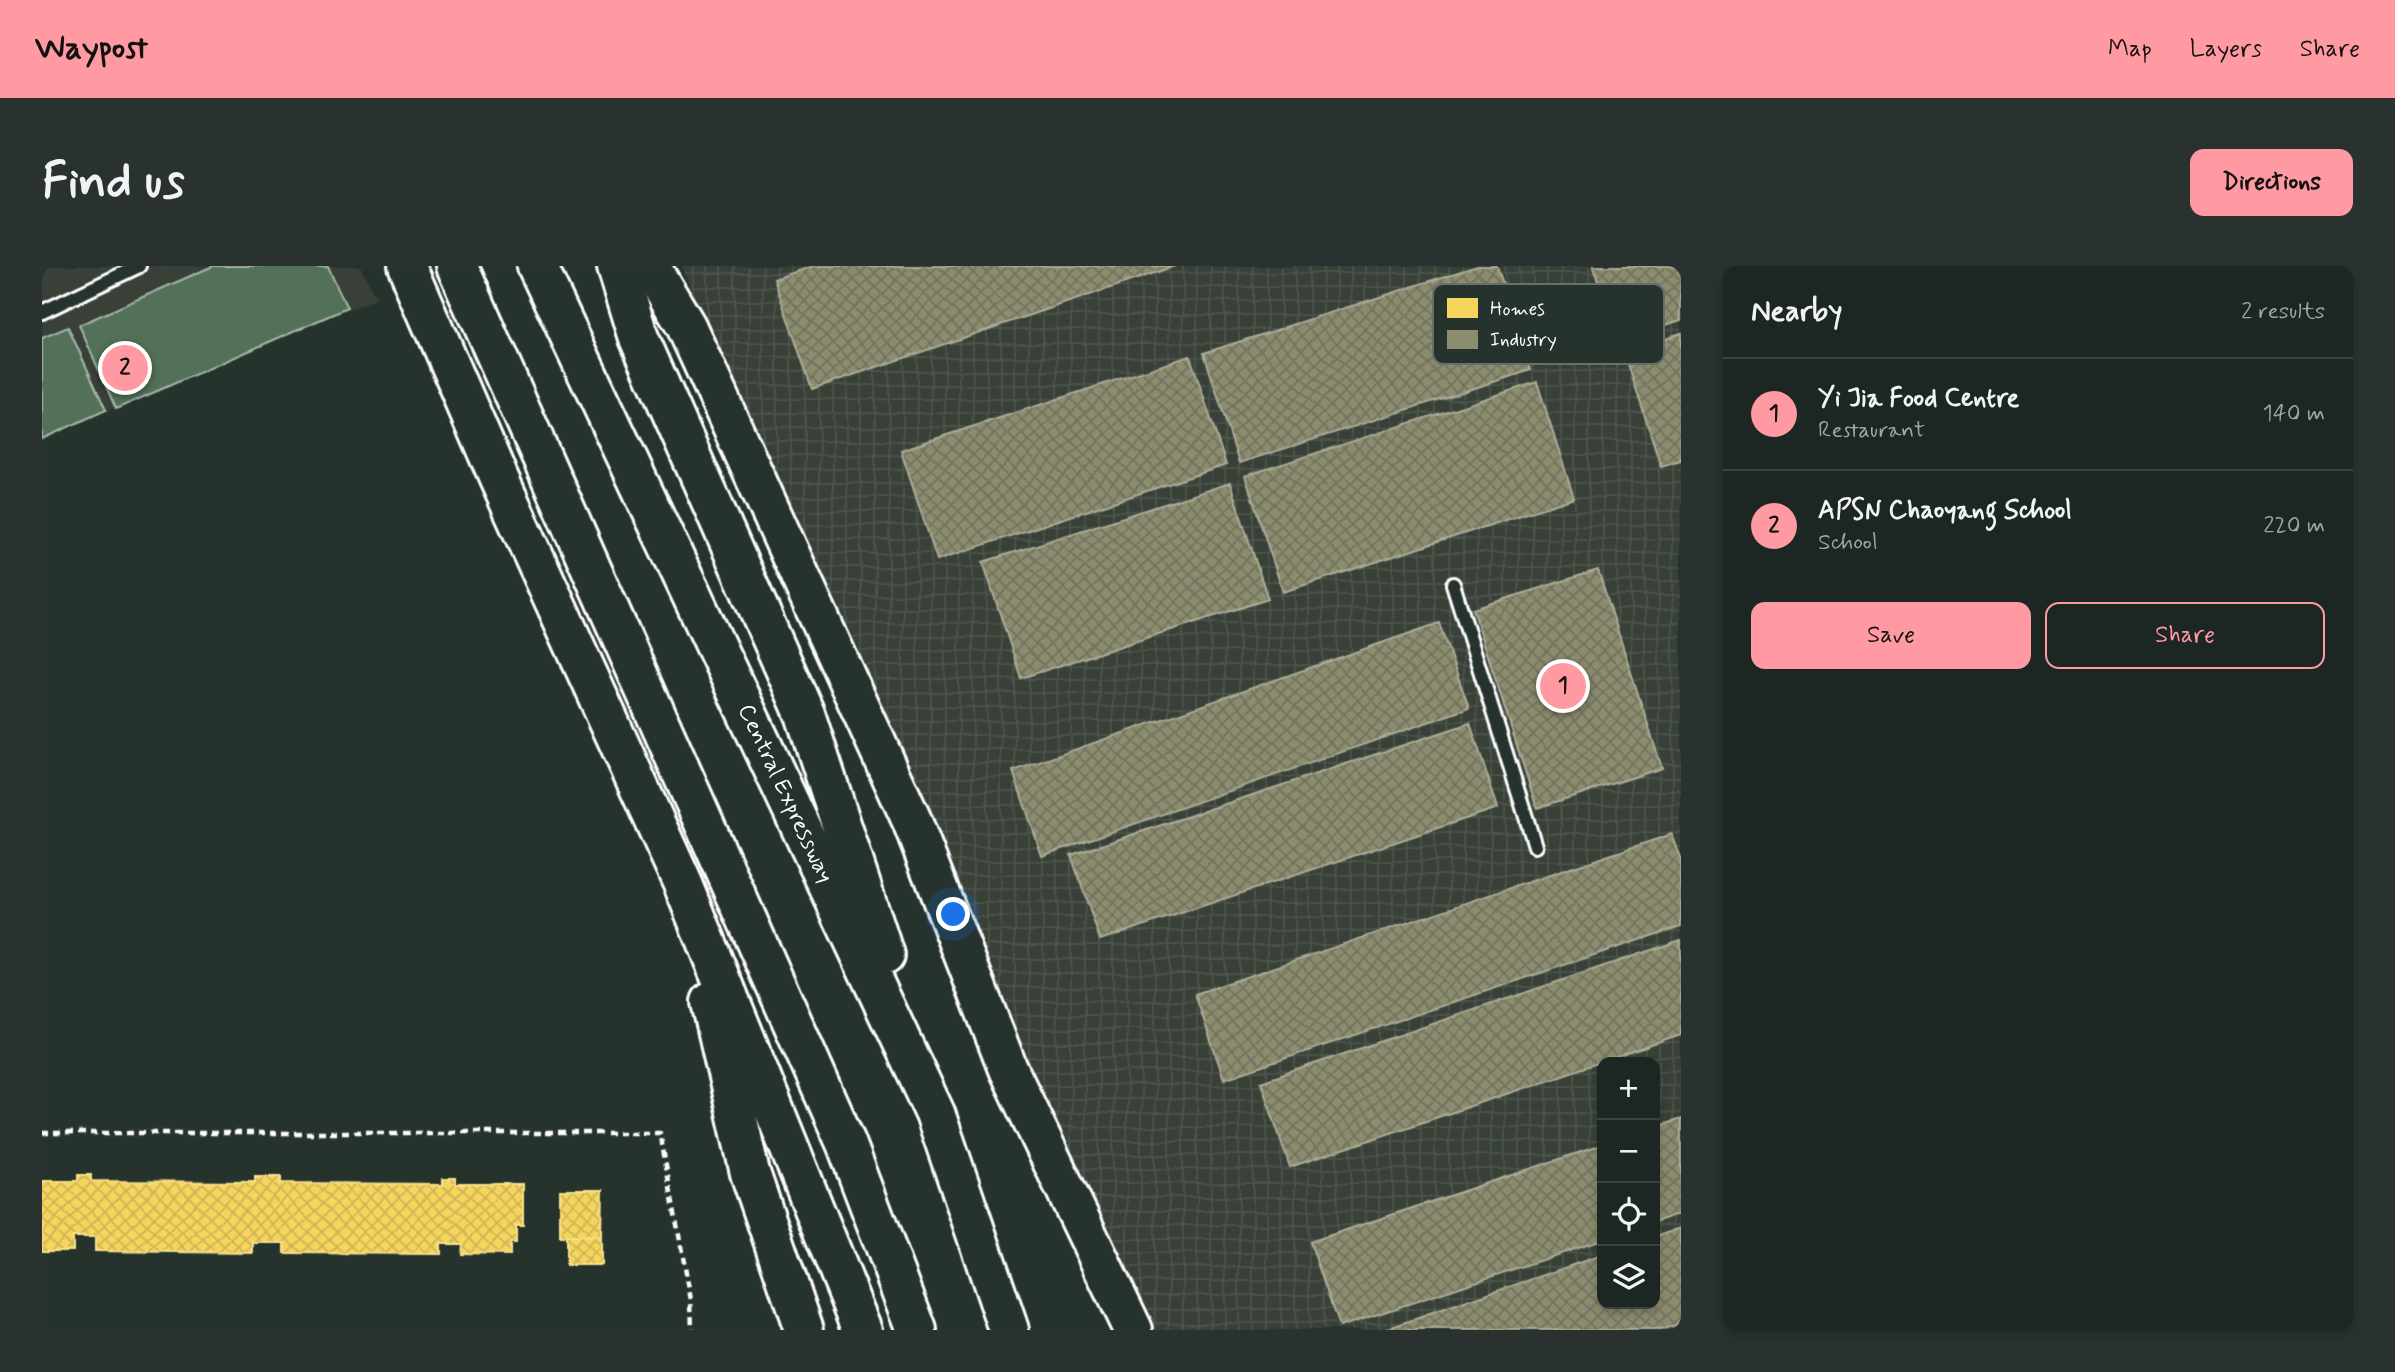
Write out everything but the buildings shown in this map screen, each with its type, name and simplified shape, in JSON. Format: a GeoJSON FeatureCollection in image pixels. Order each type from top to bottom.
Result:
{"type":"FeatureCollection","features":[{"type":"Feature","properties":{"kind":"highway"},"geometry":{"type":"LineString","coordinates":[[407,266],[499,479],[683,884],[863,1330]]}},
{"type":"Feature","properties":{"kind":"highway"},"geometry":{"type":"LineString","coordinates":[[457,266],[846,1143],[917,1330]]}},
{"type":"Feature","properties":{"kind":"highway","name":"Central Expressway"},"geometry":{"type":"LineString","coordinates":[[537,266],[935,1113],[1009,1330]]}},
{"type":"Feature","properties":{"kind":"highway"},"geometry":{"type":"LineString","coordinates":[[617,266],[639,338],[805,714],[935,1113]]}},
{"type":"Feature","properties":{"kind":"highway"},"geometry":{"type":"LineString","coordinates":[[650,266],[686,326],[912,821],[1008,1069],[1133,1330]]}},
{"type":"Feature","properties":{"kind":"highway"},"geometry":{"type":"LineString","coordinates":[[683,884],[750,1172],[804,1330]]}},
{"type":"Feature","properties":{"kind":"lane"},"geometry":{"type":"LineString","coordinates":[[42,312],[139,266]]}},
{"type":"Feature","properties":{"kind":"lane"},"geometry":{"type":"LineString","coordinates":[[1453,584],[1535,846]]}},
{"type":"Feature","properties":{"kind":"path"},"geometry":{"type":"LineString","coordinates":[[42,1133],[660,1133],[691,1300],[692,1330]]}},
{"type":"Feature","properties":{"kind":"shaded area"},"geometry":{"type":"Polygon","coordinates":[[[42,266],[361,266],[376,298],[42,438],[42,266]]]}},
{"type":"Feature","properties":{"kind":"shaded area"},"geometry":{"type":"Polygon","coordinates":[[[681,266],[1681,266],[1681,1330],[1146,1330],[1014,1065],[916,808],[681,266]]]}},
{"type":"Feature","properties":{"kind":"green space"},"geometry":{"type":"Polygon","coordinates":[[[213,266],[328,266],[347,308],[116,409],[79,325],[213,266]]]}},
{"type":"Feature","properties":{"kind":"green space"},"geometry":{"type":"Polygon","coordinates":[[[68,327],[106,410],[42,439],[42,338],[68,327]]]}},
{"type":"Feature","properties":{"kind":"place","name":"APSN Chaoyang School"},"geometry":{"type":"Point","coordinates":[125,368]}},
{"type":"Feature","properties":{"kind":"place","name":"Yi Jia Food Centre"},"geometry":{"type":"Point","coordinates":[1563,686]}}]}
